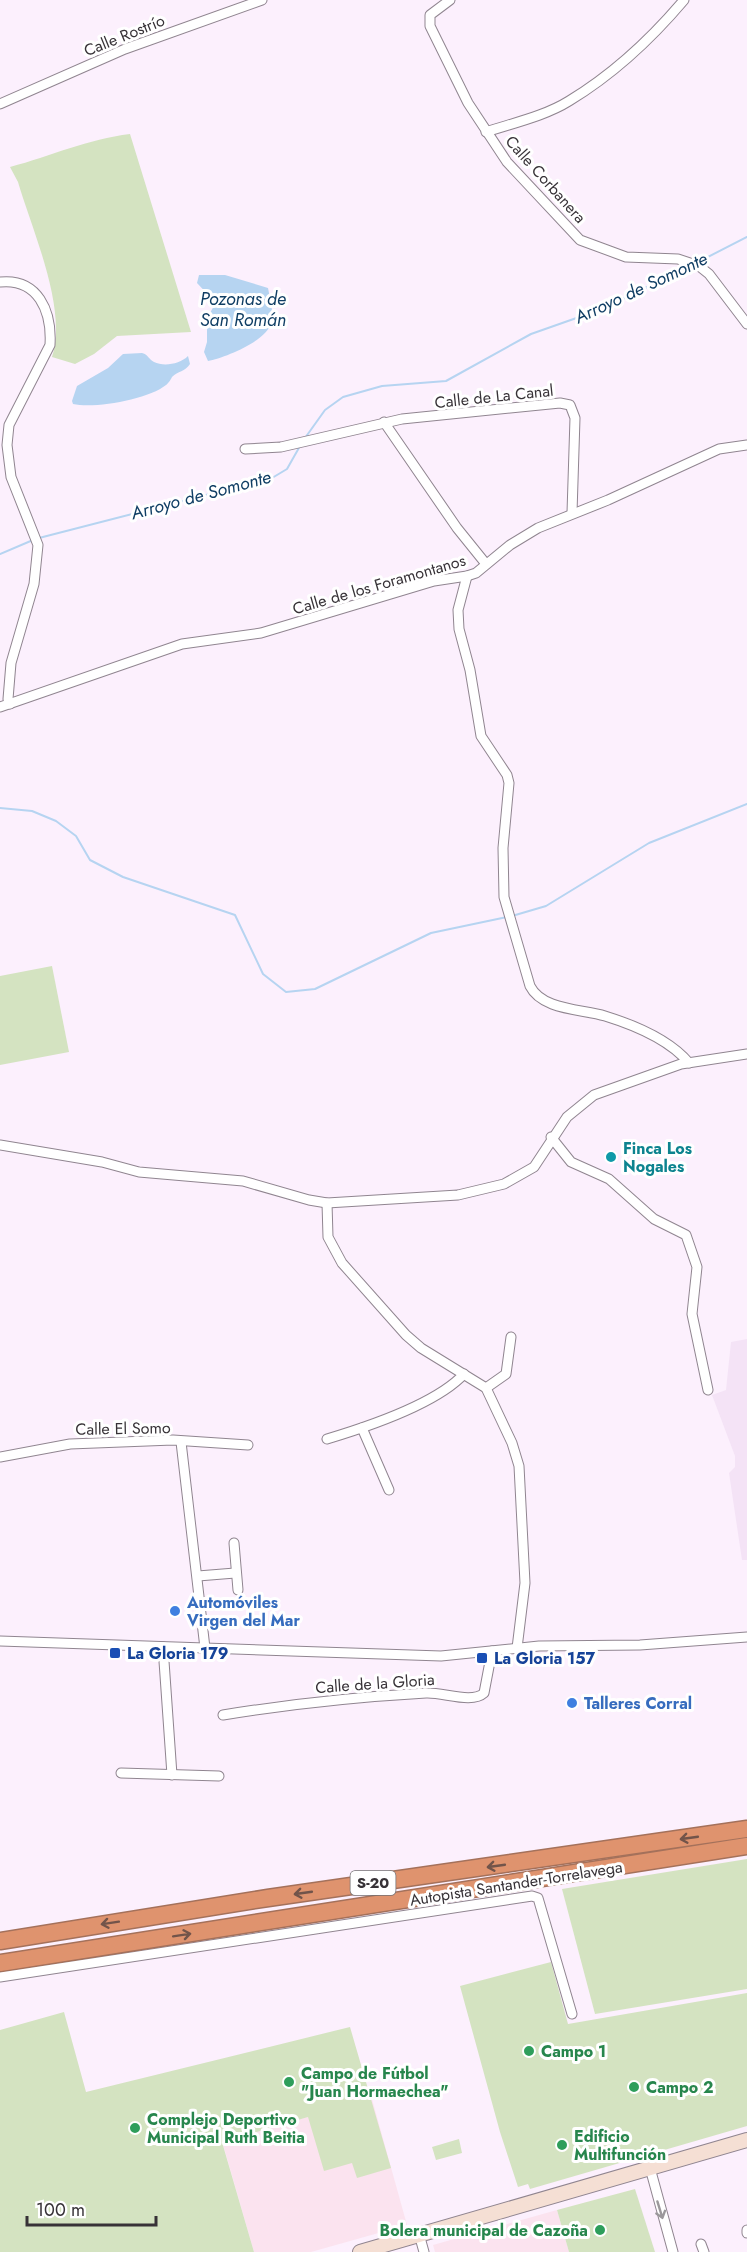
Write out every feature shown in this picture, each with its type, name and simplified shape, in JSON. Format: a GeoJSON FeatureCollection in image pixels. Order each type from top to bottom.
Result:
{"type":"FeatureCollection","features":[{"type":"Feature","properties":{"kind":"highway","name":"Autopista Santander-Torrelavega"},"geometry":{"type":"LineString","coordinates":[[0,1941],[268,1898],[747,1829]]}},
{"type":"Feature","properties":{"kind":"highway","name":"Autopista Santander-Torrelavega"},"geometry":{"type":"LineString","coordinates":[[0,1963],[747,1846]]}},
{"type":"Feature","properties":{"kind":"main road"},"geometry":{"type":"LineString","coordinates":[[360,2252],[747,2140]]}},
{"type":"Feature","properties":{"kind":"street","name":"Calle Rostrío"},"geometry":{"type":"LineString","coordinates":[[0,104],[125,49],[262,0]]}},
{"type":"Feature","properties":{"kind":"street","name":"Calle Corbanera"},"geometry":{"type":"LineString","coordinates":[[450,0],[430,15],[430,26],[443,55],[486,132],[507,162],[580,240],[626,257],[688,260],[709,273],[747,324]]}},
{"type":"Feature","properties":{"kind":"street"},"geometry":{"type":"LineString","coordinates":[[486,132],[568,102],[616,67],[648,39],[684,0]]}},
{"type":"Feature","properties":{"kind":"street"},"geometry":{"type":"LineString","coordinates":[[0,282],[21,283],[41,297],[51,332],[50,345],[9,425],[11,477],[18,498],[34,530],[38,545],[34,584],[11,663],[8,699],[10,704]]}},
{"type":"Feature","properties":{"kind":"street","name":"Calle de La Canal"},"geometry":{"type":"LineString","coordinates":[[245,449],[280,447],[384,422],[560,403],[570,405],[575,418],[572,513]]}},
{"type":"Feature","properties":{"kind":"street"},"geometry":{"type":"LineString","coordinates":[[384,422],[486,564]]}},
{"type":"Feature","properties":{"kind":"street","name":"Calle de los Foramontanos"},"geometry":{"type":"LineString","coordinates":[[0,707],[168,648],[261,633],[434,581],[467,576],[538,528],[608,500],[719,449],[747,445]]}},
{"type":"Feature","properties":{"kind":"street"},"geometry":{"type":"LineString","coordinates":[[467,576],[458,610],[459,629],[470,670],[481,736],[507,775],[509,783],[502,865],[504,897],[530,986],[539,998],[605,1016],[653,1036],[674,1048],[689,1063]]}},
{"type":"Feature","properties":{"kind":"street"},"geometry":{"type":"LineString","coordinates":[[0,1145],[102,1162],[139,1172],[243,1181],[327,1203],[458,1195],[504,1184],[534,1167],[551,1137],[567,1117],[594,1095],[689,1063],[745,1053]]}},
{"type":"Feature","properties":{"kind":"street"},"geometry":{"type":"LineString","coordinates":[[551,1137],[571,1162],[609,1179],[654,1220],[686,1235],[697,1267],[692,1314],[708,1390]]}},
{"type":"Feature","properties":{"kind":"street"},"geometry":{"type":"LineString","coordinates":[[327,1203],[328,1237],[342,1263],[406,1335],[421,1348],[486,1388],[512,1443],[519,1466],[525,1583],[517,1648]]}},
{"type":"Feature","properties":{"kind":"street"},"geometry":{"type":"LineString","coordinates":[[486,1388],[506,1374],[511,1337]]}},
{"type":"Feature","properties":{"kind":"street"},"geometry":{"type":"LineString","coordinates":[[327,1439],[362,1428],[424,1402],[446,1390],[464,1374]]}},
{"type":"Feature","properties":{"kind":"street"},"geometry":{"type":"LineString","coordinates":[[362,1428],[388,1490]]}},
{"type":"Feature","properties":{"kind":"street"},"geometry":{"type":"LineString","coordinates":[[181,1442],[205,1648]]}},
{"type":"Feature","properties":{"kind":"street","name":"Calle El Somo"},"geometry":{"type":"LineString","coordinates":[[0,1458],[70,1444],[181,1442],[248,1445]]}},
{"type":"Feature","properties":{"kind":"street"},"geometry":{"type":"LineString","coordinates":[[234,1543],[238,1590]]}},
{"type":"Feature","properties":{"kind":"street"},"geometry":{"type":"LineString","coordinates":[[198,1576],[235,1573]]}},
{"type":"Feature","properties":{"kind":"street","name":"Calle de la Gloria"},"geometry":{"type":"LineString","coordinates":[[0,1641],[420,1656],[517,1648],[661,1644],[747,1637]]}},
{"type":"Feature","properties":{"kind":"street"},"geometry":{"type":"LineString","coordinates":[[163,1647],[172,1775]]}},
{"type":"Feature","properties":{"kind":"street","name":"Calle de la Gloria"},"geometry":{"type":"LineString","coordinates":[[223,1715],[373,1696],[442,1692],[471,1699],[480,1697],[484,1693],[492,1651]]}},
{"type":"Feature","properties":{"kind":"street"},"geometry":{"type":"LineString","coordinates":[[121,1773],[219,1776]]}},
{"type":"Feature","properties":{"kind":"street"},"geometry":{"type":"LineString","coordinates":[[0,1977],[532,1896],[538,1898],[572,2014]]}},
{"type":"Feature","properties":{"kind":"street"},"geometry":{"type":"LineString","coordinates":[[650,2168],[673,2252]]}},
{"type":"Feature","properties":{"kind":"street"},"geometry":{"type":"LineString","coordinates":[[419,2234],[424,2252]]}},
{"type":"Feature","properties":{"kind":"shaded area"},"geometry":{"type":"Polygon","coordinates":[[[747,1339],[747,1560],[742,1560],[729,1473],[735,1467],[735,1456],[712,1395],[726,1390],[731,1342],[747,1339]]]}},
{"type":"Feature","properties":{"kind":"shaded area"},"geometry":{"type":"Polygon","coordinates":[[[372,2099],[407,2225],[311,2252],[254,2252],[222,2141],[372,2099]]]}},
{"type":"Feature","properties":{"kind":"shaded area"},"geometry":{"type":"Polygon","coordinates":[[[557,2210],[569,2252],[435,2252],[433,2245],[557,2210]]]}},
{"type":"Feature","properties":{"kind":"green space"},"geometry":{"type":"Polygon","coordinates":[[[130,134],[191,332],[117,336],[94,354],[75,364],[52,357],[56,338],[52,293],[18,182],[10,167],[84,144],[130,134]]]}},
{"type":"Feature","properties":{"kind":"green space"},"geometry":{"type":"Polygon","coordinates":[[[52,966],[69,1052],[0,1065],[0,976],[52,966]]]}},
{"type":"Feature","properties":{"kind":"green space"},"geometry":{"type":"Polygon","coordinates":[[[747,1859],[747,1989],[595,2014],[562,1889],[747,1859]]]}},
{"type":"Feature","properties":{"kind":"green space"},"geometry":{"type":"Polygon","coordinates":[[[551,1962],[568,2024],[747,1993],[747,2126],[530,2189],[528,2184],[518,2187],[500,2132],[460,1986],[551,1962]]]}},
{"type":"Feature","properties":{"kind":"green space","name":"Complejo Deportivo Municipal Ruth Beitia"},"geometry":{"type":"Polygon","coordinates":[[[64,2012],[86,2092],[350,2027],[391,2168],[357,2178],[352,2163],[324,2171],[308,2117],[222,2142],[254,2252],[0,2252],[0,2030],[64,2012]]]}},
{"type":"Feature","properties":{"kind":"green space"},"geometry":{"type":"Polygon","coordinates":[[[459,2139],[462,2153],[436,2160],[432,2147],[459,2139]]]}},
{"type":"Feature","properties":{"kind":"green space"},"geometry":{"type":"Polygon","coordinates":[[[635,2189],[655,2252],[569,2252],[557,2210],[635,2189]]]}},
{"type":"Feature","properties":{"kind":"water","name":"Pozonas de San Román"},"geometry":{"type":"Polygon","coordinates":[[[199,275],[225,275],[268,288],[272,317],[266,332],[242,348],[208,361],[204,352],[207,342],[207,318],[214,306],[213,300],[197,283],[199,275]]]}},
{"type":"Feature","properties":{"kind":"water","name":"Pozonas de San Román"},"geometry":{"type":"Polygon","coordinates":[[[142,353],[154,362],[162,364],[176,363],[188,356],[190,364],[172,377],[167,384],[147,395],[108,404],[73,404],[77,386],[108,368],[123,354],[142,353]]]}},
{"type":"Feature","properties":{"kind":"waterway","name":"Arroyo de Somonte"},"geometry":{"type":"LineString","coordinates":[[698,262],[747,237]]}},
{"type":"Feature","properties":{"kind":"waterway","name":"Arroyo de Somonte"},"geometry":{"type":"LineString","coordinates":[[305,438],[325,410],[343,397],[382,386],[446,381],[531,334],[602,309],[690,266]]}},
{"type":"Feature","properties":{"kind":"waterway","name":"Arroyo de Somonte"},"geometry":{"type":"LineString","coordinates":[[39,538],[272,478],[287,469],[300,446]]}},
{"type":"Feature","properties":{"kind":"waterway","name":"Arroyo de Somonte"},"geometry":{"type":"LineString","coordinates":[[0,554],[33,540]]}},
{"type":"Feature","properties":{"kind":"waterway"},"geometry":{"type":"LineString","coordinates":[[512,916],[546,906],[649,843],[747,804]]}},
{"type":"Feature","properties":{"kind":"waterway"},"geometry":{"type":"LineString","coordinates":[[0,808],[32,811],[56,821],[76,836],[90,860],[123,877],[235,915],[263,974],[286,992],[315,989],[431,933],[507,917]]}},
{"type":"Feature","properties":{"kind":"place","name":"Finca Los Nogales"},"geometry":{"type":"Point","coordinates":[611,1157]}},
{"type":"Feature","properties":{"kind":"place","name":"Automóviles Virgen del Mar"},"geometry":{"type":"Point","coordinates":[175,1611]}},
{"type":"Feature","properties":{"kind":"place","name":"La Gloria 179"},"geometry":{"type":"Point","coordinates":[115,1653]}},
{"type":"Feature","properties":{"kind":"place","name":"La Gloria 157"},"geometry":{"type":"Point","coordinates":[482,1658]}},
{"type":"Feature","properties":{"kind":"place","name":"Talleres Corral"},"geometry":{"type":"Point","coordinates":[572,1703]}},
{"type":"Feature","properties":{"kind":"place","name":"Campo 1"},"geometry":{"type":"Point","coordinates":[529,2051]}},
{"type":"Feature","properties":{"kind":"place","name":"Campo de Fútbol \"Juan Hormaechea\""},"geometry":{"type":"Point","coordinates":[289,2082]}},
{"type":"Feature","properties":{"kind":"place","name":"Campo 2"},"geometry":{"type":"Point","coordinates":[634,2087]}},
{"type":"Feature","properties":{"kind":"place","name":"Complejo Deportivo Municipal Ruth Beitia"},"geometry":{"type":"Point","coordinates":[135,2128]}},
{"type":"Feature","properties":{"kind":"place","name":"Edificio Multifunción"},"geometry":{"type":"Point","coordinates":[562,2145]}},
{"type":"Feature","properties":{"kind":"place","name":"Bolera municipal de Cazoña"},"geometry":{"type":"Point","coordinates":[600,2230]}}]}
